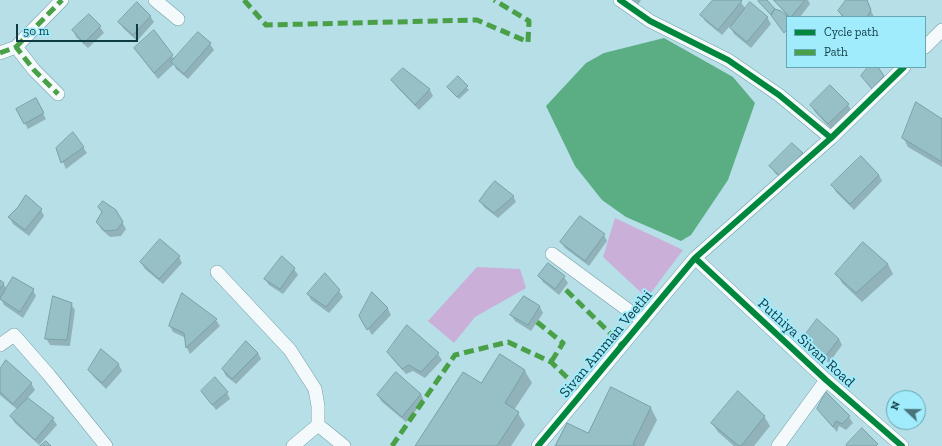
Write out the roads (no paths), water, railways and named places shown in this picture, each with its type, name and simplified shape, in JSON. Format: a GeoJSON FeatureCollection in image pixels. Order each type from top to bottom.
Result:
{"type":"FeatureCollection","features":[{"type":"Feature","properties":{"kind":"street"},"geometry":{"type":"LineString","coordinates":[[0,53],[16,47],[62,0]]}},
{"type":"Feature","properties":{"kind":"street"},"geometry":{"type":"LineString","coordinates":[[155,0],[178,20]]}},
{"type":"Feature","properties":{"kind":"street"},"geometry":{"type":"LineString","coordinates":[[620,0],[650,21],[728,60],[779,95],[831,138]]}},
{"type":"Feature","properties":{"kind":"street"},"geometry":{"type":"LineString","coordinates":[[926,46],[942,30]]}},
{"type":"Feature","properties":{"kind":"street"},"geometry":{"type":"LineString","coordinates":[[16,47],[34,70],[58,94]]}},
{"type":"Feature","properties":{"kind":"street","name":"Sivan Amman Veethi"},"geometry":{"type":"LineString","coordinates":[[538,446],[695,258],[831,138],[903,68]]}},
{"type":"Feature","properties":{"kind":"street"},"geometry":{"type":"LineString","coordinates":[[552,254],[643,321]]}},
{"type":"Feature","properties":{"kind":"street","name":"Puthiya Sivan Road"},"geometry":{"type":"LineString","coordinates":[[695,258],[826,380],[902,446]]}},
{"type":"Feature","properties":{"kind":"street"},"geometry":{"type":"LineString","coordinates":[[217,272],[290,350],[315,389],[318,406],[318,425],[293,446]]}},
{"type":"Feature","properties":{"kind":"street"},"geometry":{"type":"LineString","coordinates":[[0,346],[14,335],[49,375],[106,446]]}},
{"type":"Feature","properties":{"kind":"street"},"geometry":{"type":"LineString","coordinates":[[778,446],[826,380]]}},
{"type":"Feature","properties":{"kind":"street"},"geometry":{"type":"LineString","coordinates":[[318,425],[344,446]]}}]}
